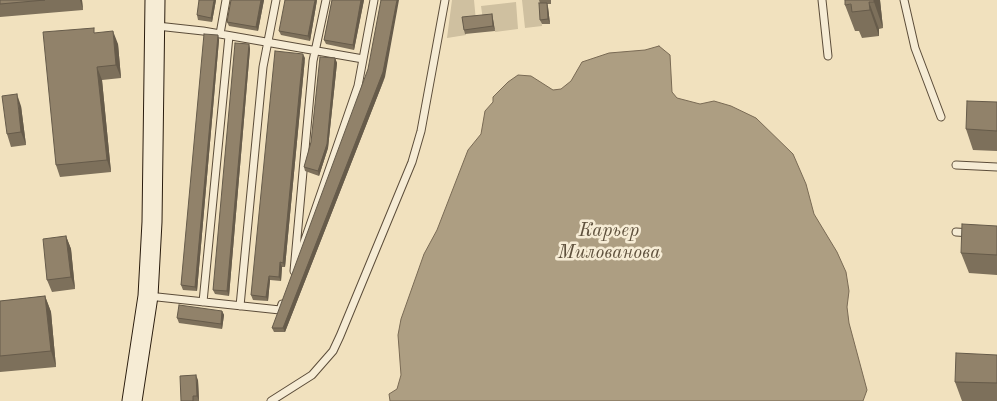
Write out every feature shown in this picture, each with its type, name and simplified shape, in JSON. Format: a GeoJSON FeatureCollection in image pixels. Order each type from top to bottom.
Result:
{"type":"FeatureCollection","features":[{"type":"Feature","properties":{"kind":"street"},"geometry":{"type":"LineString","coordinates":[[132,401],[148,296],[152,222],[155,0]]}},
{"type":"Feature","properties":{"kind":"lane"},"geometry":{"type":"LineString","coordinates":[[220,34],[226,0]]}},
{"type":"Feature","properties":{"kind":"lane"},"geometry":{"type":"LineString","coordinates":[[240,306],[262,67],[276,0]]}},
{"type":"Feature","properties":{"kind":"lane"},"geometry":{"type":"LineString","coordinates":[[294,271],[316,51],[326,0]]}},
{"type":"Feature","properties":{"kind":"lane"},"geometry":{"type":"LineString","coordinates":[[291,279],[358,86],[374,0]]}},
{"type":"Feature","properties":{"kind":"lane"},"geometry":{"type":"LineString","coordinates":[[271,401],[312,375],[333,351],[340,336],[412,162],[421,131],[445,0]]}},
{"type":"Feature","properties":{"kind":"lane"},"geometry":{"type":"LineString","coordinates":[[822,0],[828,56]]}},
{"type":"Feature","properties":{"kind":"lane"},"geometry":{"type":"LineString","coordinates":[[904,0],[915,48],[941,117]]}},
{"type":"Feature","properties":{"kind":"lane"},"geometry":{"type":"LineString","coordinates":[[154,26],[220,34],[363,59]]}},
{"type":"Feature","properties":{"kind":"lane"},"geometry":{"type":"LineString","coordinates":[[204,302],[229,36]]}},
{"type":"Feature","properties":{"kind":"lane"},"geometry":{"type":"LineString","coordinates":[[956,165],[997,167]]}},
{"type":"Feature","properties":{"kind":"lane"},"geometry":{"type":"LineString","coordinates":[[956,232],[981,233]]}},
{"type":"Feature","properties":{"kind":"lane"},"geometry":{"type":"LineString","coordinates":[[148,296],[280,310],[285,295]]}},
{"type":"Feature","properties":{"kind":"shaded area"},"geometry":{"type":"Polygon","coordinates":[[[452,0],[474,0],[476,21],[464,22],[466,35],[447,38],[452,0]]]}},
{"type":"Feature","properties":{"kind":"shaded area"},"geometry":{"type":"Polygon","coordinates":[[[522,0],[540,0],[542,26],[525,28],[522,0]]]}},
{"type":"Feature","properties":{"kind":"shaded area"},"geometry":{"type":"Polygon","coordinates":[[[516,2],[518,29],[495,32],[493,19],[483,20],[481,6],[516,2]]]}},
{"type":"Feature","properties":{"kind":"water","name":"Карьер Милованова"},"geometry":{"type":"Polygon","coordinates":[[[659,46],[670,55],[672,92],[677,98],[700,104],[714,101],[731,106],[756,118],[793,154],[806,184],[814,214],[837,252],[846,272],[849,291],[847,307],[849,323],[867,390],[863,401],[390,401],[389,394],[397,389],[401,375],[398,335],[401,319],[424,254],[437,230],[468,150],[481,134],[485,111],[493,102],[493,97],[518,75],[531,76],[553,90],[561,89],[571,81],[582,62],[609,53],[645,50],[659,46]]]}},
{"type":"Feature","properties":{"kind":"building"},"geometry":{"type":"Polygon","coordinates":[[[0,0],[45,0],[0,4],[0,0]]]}},
{"type":"Feature","properties":{"kind":"building"},"geometry":{"type":"Polygon","coordinates":[[[199,0],[214,0],[211,18],[197,15],[199,0]]]}},
{"type":"Feature","properties":{"kind":"building"},"geometry":{"type":"Polygon","coordinates":[[[231,0],[261,0],[256,27],[227,22],[231,0]]]}},
{"type":"Feature","properties":{"kind":"building"},"geometry":{"type":"Polygon","coordinates":[[[285,0],[315,0],[308,36],[279,31],[285,0]]]}},
{"type":"Feature","properties":{"kind":"building"},"geometry":{"type":"Polygon","coordinates":[[[332,0],[361,0],[353,45],[324,40],[332,0]]]}},
{"type":"Feature","properties":{"kind":"building"},"geometry":{"type":"Polygon","coordinates":[[[381,0],[397,0],[383,72],[283,328],[272,328],[368,69],[381,0]]]}},
{"type":"Feature","properties":{"kind":"building"},"geometry":{"type":"Polygon","coordinates":[[[845,0],[874,0],[874,2],[869,2],[870,10],[852,12],[851,4],[845,5],[845,0]]]}},
{"type":"Feature","properties":{"kind":"building"},"geometry":{"type":"Polygon","coordinates":[[[539,3],[547,3],[548,19],[540,20],[539,3]]]}},
{"type":"Feature","properties":{"kind":"building"},"geometry":{"type":"Polygon","coordinates":[[[492,14],[493,26],[464,30],[462,17],[492,14]]]}},
{"type":"Feature","properties":{"kind":"building"},"geometry":{"type":"Polygon","coordinates":[[[94,28],[94,33],[113,31],[116,65],[97,67],[107,160],[56,165],[43,32],[94,28]]]}},
{"type":"Feature","properties":{"kind":"building"},"geometry":{"type":"Polygon","coordinates":[[[204,34],[218,35],[195,287],[181,285],[204,34]]]}},
{"type":"Feature","properties":{"kind":"building"},"geometry":{"type":"Polygon","coordinates":[[[235,43],[249,44],[227,291],[213,290],[235,43]]]}},
{"type":"Feature","properties":{"kind":"building"},"geometry":{"type":"Polygon","coordinates":[[[275,51],[303,54],[283,263],[280,262],[279,277],[269,276],[266,297],[251,295],[275,51]]]}},
{"type":"Feature","properties":{"kind":"building"},"geometry":{"type":"Polygon","coordinates":[[[320,57],[335,58],[327,144],[318,171],[304,167],[311,142],[320,57]]]}},
{"type":"Feature","properties":{"kind":"building"},"geometry":{"type":"Polygon","coordinates":[[[17,94],[21,132],[7,134],[2,96],[17,94]]]}},
{"type":"Feature","properties":{"kind":"building"},"geometry":{"type":"Polygon","coordinates":[[[967,101],[997,102],[997,131],[966,129],[967,101]]]}},
{"type":"Feature","properties":{"kind":"building"},"geometry":{"type":"Polygon","coordinates":[[[962,224],[997,226],[997,255],[961,253],[962,224]]]}},
{"type":"Feature","properties":{"kind":"building"},"geometry":{"type":"Polygon","coordinates":[[[66,236],[71,277],[47,280],[43,239],[66,236]]]}},
{"type":"Feature","properties":{"kind":"building"},"geometry":{"type":"Polygon","coordinates":[[[45,296],[51,351],[0,356],[0,301],[45,296]]]}},
{"type":"Feature","properties":{"kind":"building"},"geometry":{"type":"Polygon","coordinates":[[[179,305],[222,311],[221,324],[177,318],[179,305]]]}},
{"type":"Feature","properties":{"kind":"building"},"geometry":{"type":"Polygon","coordinates":[[[956,353],[997,355],[997,383],[955,382],[956,353]]]}},
{"type":"Feature","properties":{"kind":"building"},"geometry":{"type":"Polygon","coordinates":[[[196,375],[197,396],[193,396],[193,401],[181,401],[180,376],[196,375]]]}}]}
